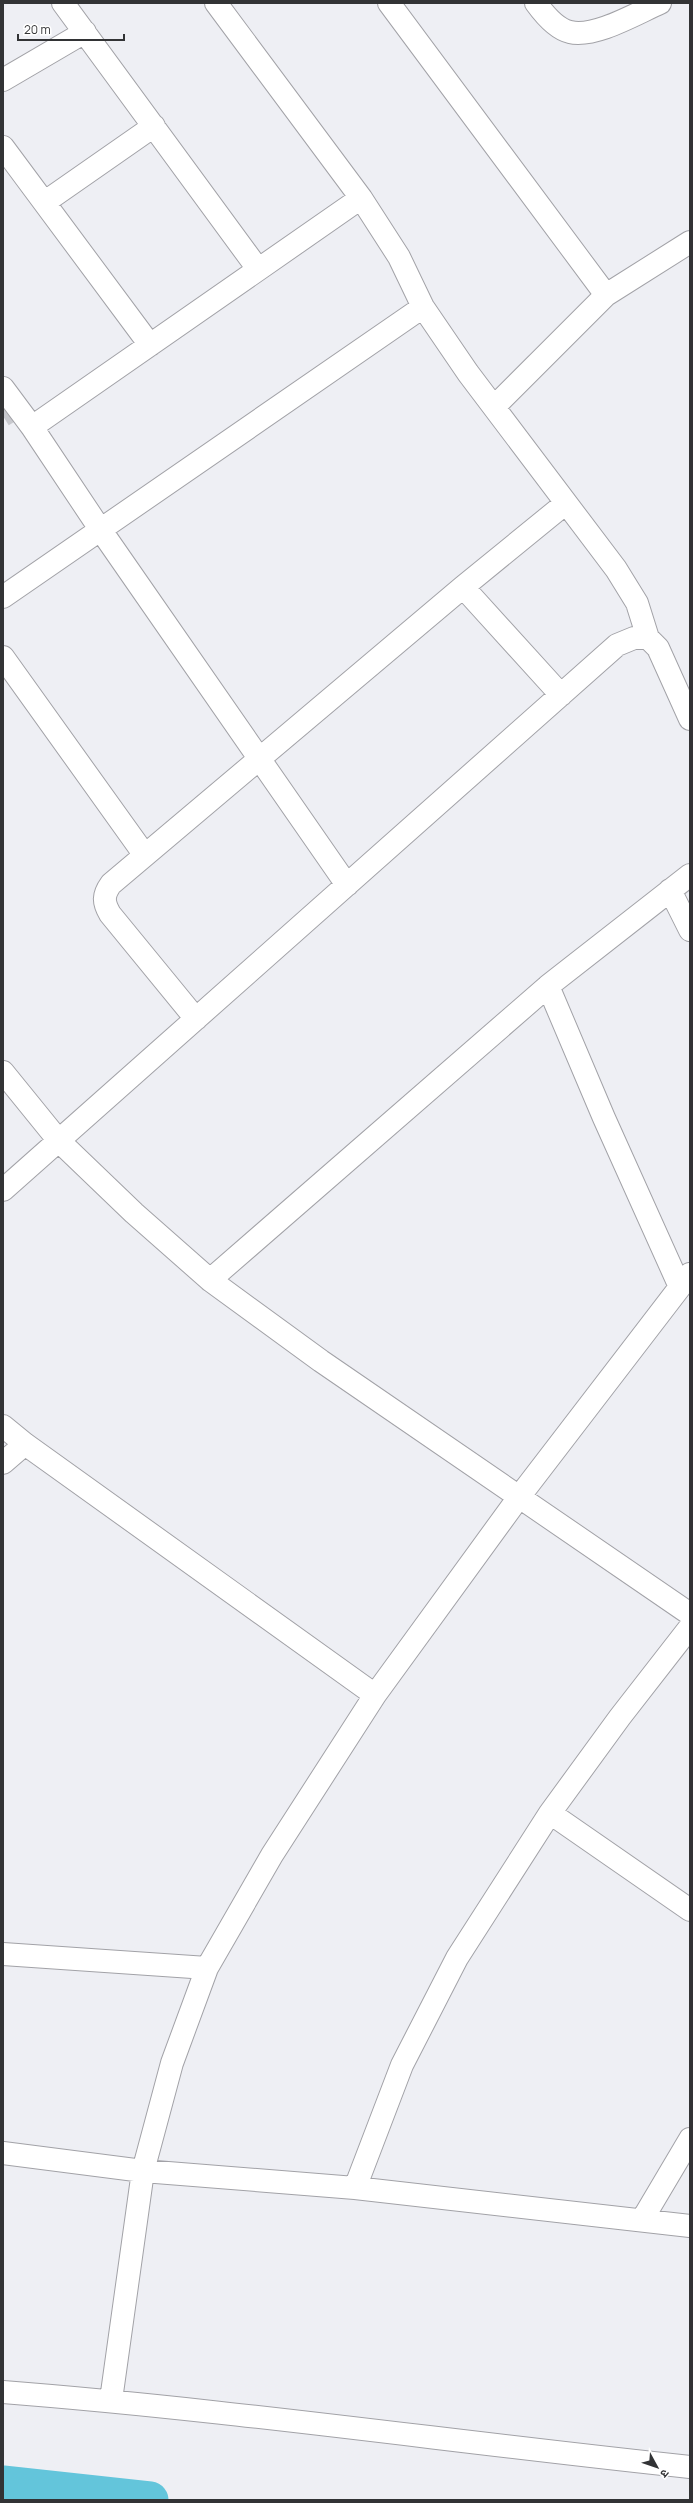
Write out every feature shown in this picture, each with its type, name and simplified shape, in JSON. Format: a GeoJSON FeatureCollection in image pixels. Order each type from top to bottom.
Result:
{"type":"FeatureCollection","features":[{"type":"Feature","properties":{"kind":"street"},"geometry":{"type":"LineString","coordinates":[[62,3],[85,32],[258,269]]}},
{"type":"Feature","properties":{"kind":"street"},"geometry":{"type":"LineString","coordinates":[[216,3],[361,198],[399,257],[423,307],[468,373],[616,569],[637,603],[648,638],[658,648],[690,719]]}},
{"type":"Feature","properties":{"kind":"street"},"geometry":{"type":"LineString","coordinates":[[390,3],[606,295]]}},
{"type":"Feature","properties":{"kind":"street"},"geometry":{"type":"LineString","coordinates":[[536,3],[547,18],[570,32],[595,31],[660,3]]}},
{"type":"Feature","properties":{"kind":"street"},"geometry":{"type":"LineString","coordinates":[[3,80],[85,32]]}},
{"type":"Feature","properties":{"kind":"street"},"geometry":{"type":"LineString","coordinates":[[45,202],[154,126]]}},
{"type":"Feature","properties":{"kind":"street"},"geometry":{"type":"LineString","coordinates":[[3,147],[150,345]]}},
{"type":"Feature","properties":{"kind":"street"},"geometry":{"type":"LineString","coordinates":[[32,427],[361,198]]}},
{"type":"Feature","properties":{"kind":"street"},"geometry":{"type":"LineString","coordinates":[[494,407],[606,295],[690,242]]}},
{"type":"Feature","properties":{"kind":"street"},"geometry":{"type":"LineString","coordinates":[[3,597],[423,307]]}},
{"type":"Feature","properties":{"kind":"street"},"geometry":{"type":"LineString","coordinates":[[3,388],[32,427],[100,529],[261,758],[347,885]]}},
{"type":"Feature","properties":{"kind":"street"},"geometry":{"type":"LineString","coordinates":[[196,1019],[110,914],[104,904],[104,894],[111,884],[144,854],[261,758],[463,586],[566,503]]}},
{"type":"Feature","properties":{"kind":"street"},"geometry":{"type":"LineString","coordinates":[[463,586],[561,695]]}},
{"type":"Feature","properties":{"kind":"street"},"geometry":{"type":"LineString","coordinates":[[3,1190],[617,645],[634,638],[648,638]]}},
{"type":"Feature","properties":{"kind":"street"},"geometry":{"type":"LineString","coordinates":[[3,656],[144,854]]}},
{"type":"Feature","properties":{"kind":"street"},"geometry":{"type":"LineString","coordinates":[[210,1280],[548,986],[690,875]]}},
{"type":"Feature","properties":{"kind":"street"},"geometry":{"type":"LineString","coordinates":[[670,890],[690,930]]}},
{"type":"Feature","properties":{"kind":"street"},"geometry":{"type":"LineString","coordinates":[[111,2400],[143,2171],[172,2063],[207,1968],[272,1855],[375,1695],[519,1497],[685,1281],[604,1118],[548,986]]}},
{"type":"Feature","properties":{"kind":"street"},"geometry":{"type":"LineString","coordinates":[[3,1072],[59,1141],[134,1213],[210,1280],[321,1361],[690,1614]]}},
{"type":"Feature","properties":{"kind":"street"},"geometry":{"type":"LineString","coordinates":[[3,1426],[24,1444],[375,1695]]}},
{"type":"Feature","properties":{"kind":"street"},"geometry":{"type":"LineString","coordinates":[[3,1463],[24,1444]]}},
{"type":"Feature","properties":{"kind":"street"},"geometry":{"type":"LineString","coordinates":[[355,2188],[402,2065],[453,1965],[550,1813],[620,1717],[690,1626]]}},
{"type":"Feature","properties":{"kind":"street"},"geometry":{"type":"LineString","coordinates":[[550,1813],[690,1910]]}},
{"type":"Feature","properties":{"kind":"street"},"geometry":{"type":"LineString","coordinates":[[3,1954],[207,1968]]}},
{"type":"Feature","properties":{"kind":"street"},"geometry":{"type":"LineString","coordinates":[[642,2220],[690,2139]]}},
{"type":"Feature","properties":{"kind":"street"},"geometry":{"type":"LineString","coordinates":[[3,2153],[143,2171],[355,2188],[690,2226]]}},
{"type":"Feature","properties":{"kind":"street"},"geometry":{"type":"LineString","coordinates":[[3,2392],[111,2400],[498,2447],[690,2467]]}},
{"type":"Feature","properties":{"kind":"waterway"},"geometry":{"type":"LineString","coordinates":[[3,2484],[150,2500]]}},
{"type":"Feature","properties":{"kind":"tunnel"},"geometry":{"type":"LineString","coordinates":[[3,416],[16,408]]}}]}
